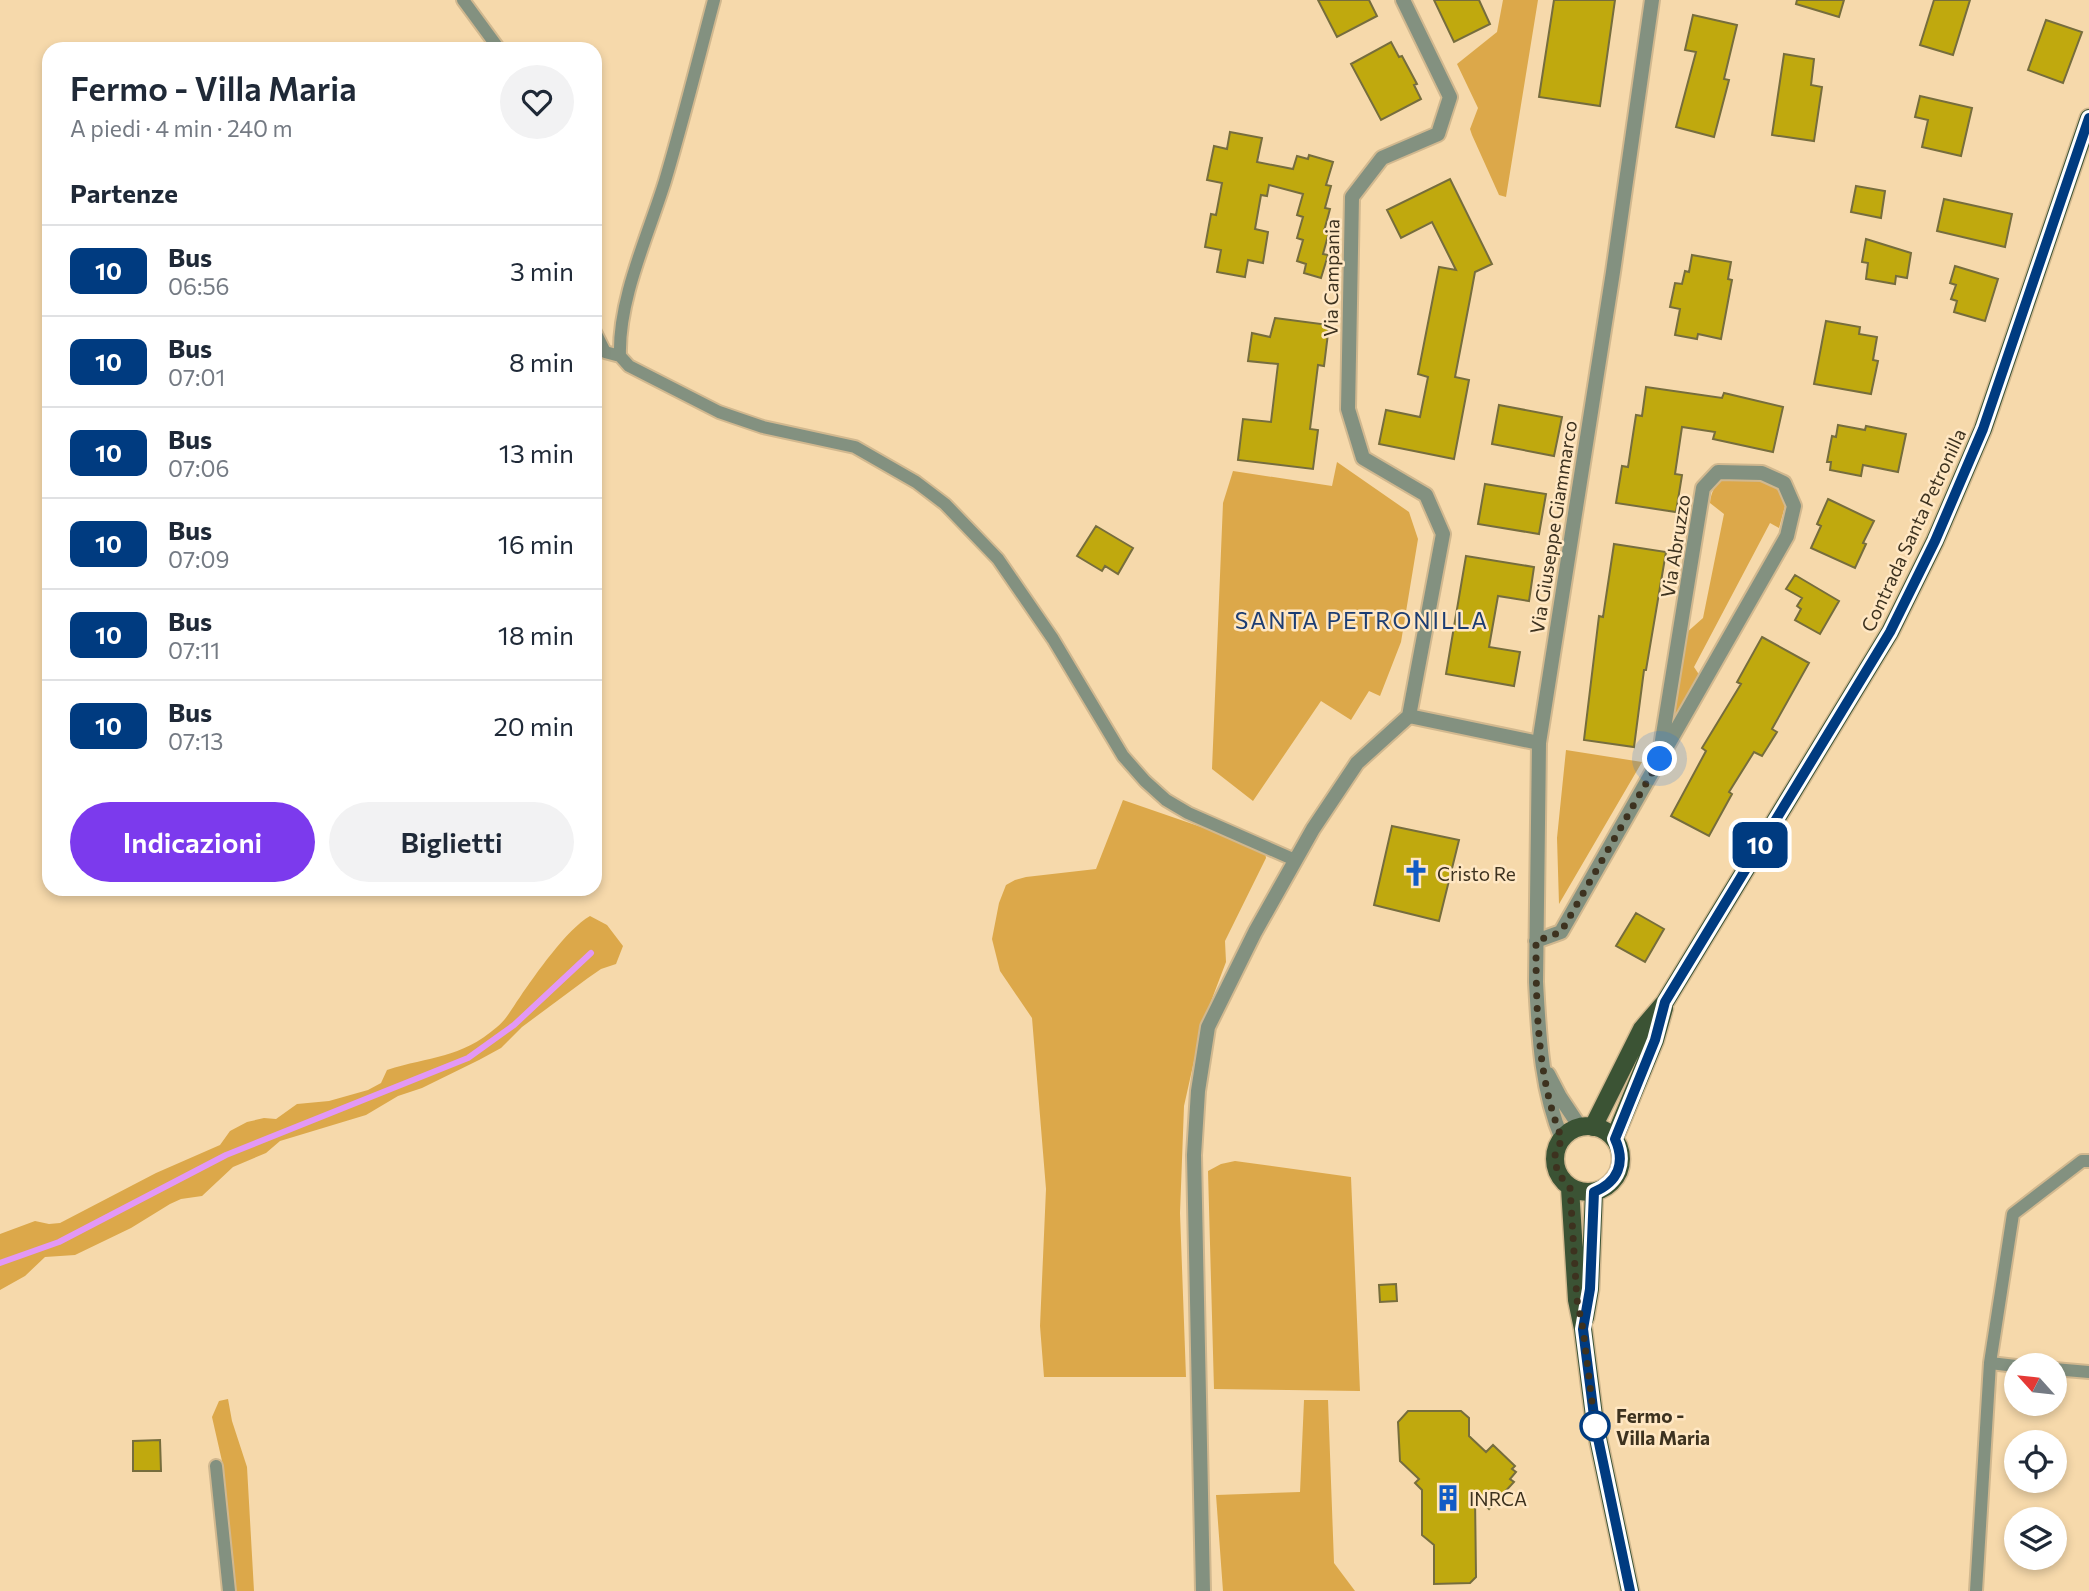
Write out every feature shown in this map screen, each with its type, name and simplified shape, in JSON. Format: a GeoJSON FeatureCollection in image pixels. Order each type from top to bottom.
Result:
{"type":"FeatureCollection","features":[{"type":"Feature","properties":{"kind":"main road","name":"Contrada Santa Petronilla"},"geometry":{"type":"LineString","coordinates":[[1562,1139],[1570,1131],[1587,1127],[1642,1029],[1665,1002],[1890,632],[1935,541],[1983,429],[2089,118]]}},
{"type":"Feature","properties":{"kind":"main road","name":"Contrada Santa Petronilla"},"geometry":{"type":"LineString","coordinates":[[1594,1192],[1606,1187],[1616,1178],[1621,1164],[1615,1139],[1655,1040],[1665,1002]]}},
{"type":"Feature","properties":{"kind":"main road"},"geometry":{"type":"LineString","coordinates":[[1587,1127],[1604,1131],[1615,1139]]}},
{"type":"Feature","properties":{"kind":"main road"},"geometry":{"type":"LineString","coordinates":[[1562,1139],[1555,1154],[1557,1172],[1570,1188],[1583,1193],[1594,1192],[1590,1289],[1583,1329]]}},
{"type":"Feature","properties":{"kind":"main road"},"geometry":{"type":"LineString","coordinates":[[1570,1188],[1577,1300],[1595,1424],[1630,1591]]}},
{"type":"Feature","properties":{"kind":"street","name":"Via Campania"},"geometry":{"type":"LineString","coordinates":[[1403,0],[1450,97],[1438,134],[1382,158],[1352,197],[1348,409],[1363,458],[1426,495],[1443,534],[1409,716]]}},
{"type":"Feature","properties":{"kind":"street","name":"Via Giuseppe Giammarco"},"geometry":{"type":"LineString","coordinates":[[1562,1139],[1544,1082],[1538,1017],[1536,941],[1539,743],[1613,272],[1652,0]]}},
{"type":"Feature","properties":{"kind":"street","name":"Via Abruzzo"},"geometry":{"type":"LineString","coordinates":[[1536,941],[1561,932],[1660,759],[1787,536],[1794,506],[1784,483],[1762,473],[1718,471],[1703,488],[1660,759]]}},
{"type":"Feature","properties":{"kind":"street"},"geometry":{"type":"LineString","coordinates":[[1203,1591],[1194,1155],[1198,1091],[1208,1027],[1255,932],[1313,829],[1357,762],[1409,716],[1539,743]]}},
{"type":"Feature","properties":{"kind":"street"},"geometry":{"type":"LineString","coordinates":[[1543,1063],[1560,1097],[1587,1127]]}},
{"type":"Feature","properties":{"kind":"lane"},"geometry":{"type":"LineString","coordinates":[[463,0],[494,42]]}},
{"type":"Feature","properties":{"kind":"lane"},"geometry":{"type":"LineString","coordinates":[[620,356],[620,335],[627,302],[665,180],[714,0]]}},
{"type":"Feature","properties":{"kind":"lane"},"geometry":{"type":"LineString","coordinates":[[602,346],[605,352],[620,356],[629,366],[719,412],[763,427],[855,447],[916,482],[945,504],[999,559],[1053,639],[1123,756],[1145,781],[1166,800],[1188,813],[1295,860]]}},
{"type":"Feature","properties":{"kind":"lane"},"geometry":{"type":"LineString","coordinates":[[1976,1591],[1990,1363],[2013,1214],[2082,1161],[2089,1161]]}},
{"type":"Feature","properties":{"kind":"lane"},"geometry":{"type":"LineString","coordinates":[[1990,1363],[2004,1365]]}},
{"type":"Feature","properties":{"kind":"lane"},"geometry":{"type":"LineString","coordinates":[[2067,1370],[2089,1372]]}},
{"type":"Feature","properties":{"kind":"lane"},"geometry":{"type":"LineString","coordinates":[[216,1466],[229,1591]]}},
{"type":"Feature","properties":{"kind":"shaded area"},"geometry":{"type":"Polygon","coordinates":[[[1503,0],[1538,0],[1506,197],[1499,195],[1472,135],[1470,129],[1478,108],[1457,64],[1497,32],[1503,0]]]}},
{"type":"Feature","properties":{"kind":"shaded area"},"geometry":{"type":"Polygon","coordinates":[[[1337,462],[1409,512],[1418,539],[1401,642],[1380,696],[1369,691],[1351,720],[1321,701],[1253,801],[1212,769],[1223,503],[1233,471],[1332,486],[1337,462]]]}},
{"type":"Feature","properties":{"kind":"shaded area"},"geometry":{"type":"Polygon","coordinates":[[[1724,478],[1766,482],[1779,491],[1785,506],[1779,528],[1770,523],[1694,667],[1700,676],[1670,732],[1685,634],[1703,618],[1724,514],[1710,503],[1714,489],[1724,478]]]}},
{"type":"Feature","properties":{"kind":"shaded area"},"geometry":{"type":"Polygon","coordinates":[[[1566,750],[1642,762],[1559,904],[1557,838],[1566,750]]]}},
{"type":"Feature","properties":{"kind":"shaded area"},"geometry":{"type":"Polygon","coordinates":[[[1123,800],[1259,847],[1265,852],[1266,858],[1225,941],[1226,962],[1202,1025],[1184,1106],[1180,1213],[1186,1377],[1044,1377],[1040,1326],[1046,1189],[1032,1018],[1000,971],[992,939],[999,903],[1006,885],[1026,877],[1096,869],[1123,800]]]}},
{"type":"Feature","properties":{"kind":"shaded area"},"geometry":{"type":"Polygon","coordinates":[[[590,916],[607,925],[623,946],[616,964],[601,969],[588,978],[522,1027],[501,1048],[422,1088],[398,1096],[366,1115],[280,1141],[266,1153],[233,1167],[202,1196],[181,1199],[170,1204],[131,1228],[75,1255],[45,1257],[25,1276],[0,1290],[0,1234],[35,1221],[60,1223],[156,1173],[220,1145],[230,1131],[247,1122],[264,1118],[276,1119],[297,1104],[329,1101],[368,1090],[381,1083],[387,1070],[470,1045],[504,1020],[552,953],[571,931],[590,916]]]}},
{"type":"Feature","properties":{"kind":"shaded area"},"geometry":{"type":"Polygon","coordinates":[[[1235,1161],[1351,1177],[1360,1391],[1214,1389],[1208,1171],[1235,1161]]]}},
{"type":"Feature","properties":{"kind":"shaded area"},"geometry":{"type":"Polygon","coordinates":[[[228,1399],[247,1467],[254,1591],[235,1591],[222,1461],[212,1417],[219,1401],[228,1399]]]}},
{"type":"Feature","properties":{"kind":"shaded area"},"geometry":{"type":"Polygon","coordinates":[[[1304,1400],[1328,1400],[1334,1563],[1355,1591],[1223,1591],[1216,1495],[1300,1492],[1304,1400]]]}},
{"type":"Feature","properties":{"kind":"building"},"geometry":{"type":"Polygon","coordinates":[[[1318,0],[1369,0],[1377,16],[1337,37],[1318,0]]]}},
{"type":"Feature","properties":{"kind":"building"},"geometry":{"type":"Polygon","coordinates":[[[1434,0],[1479,0],[1490,24],[1454,42],[1434,0]]]}},
{"type":"Feature","properties":{"kind":"building"},"geometry":{"type":"Polygon","coordinates":[[[1554,0],[1615,0],[1600,106],[1539,97],[1554,0]]]}},
{"type":"Feature","properties":{"kind":"building"},"geometry":{"type":"Polygon","coordinates":[[[1797,0],[1844,0],[1839,17],[1796,4],[1797,0]]]}},
{"type":"Feature","properties":{"kind":"building"},"geometry":{"type":"Polygon","coordinates":[[[1934,0],[1970,0],[1953,55],[1920,45],[1934,0]]]}},
{"type":"Feature","properties":{"kind":"building"},"geometry":{"type":"Polygon","coordinates":[[[1693,15],[1737,25],[1724,79],[1729,80],[1714,137],[1676,127],[1696,52],[1685,50],[1693,15]]]}},
{"type":"Feature","properties":{"kind":"building"},"geometry":{"type":"Polygon","coordinates":[[[2046,20],[2082,32],[2063,83],[2028,70],[2046,20]]]}},
{"type":"Feature","properties":{"kind":"building"},"geometry":{"type":"Polygon","coordinates":[[[1391,42],[1417,84],[1414,85],[1421,99],[1381,120],[1351,64],[1391,42]]]}},
{"type":"Feature","properties":{"kind":"building"},"geometry":{"type":"Polygon","coordinates":[[[1784,54],[1814,59],[1811,85],[1822,87],[1814,141],[1772,135],[1784,54]]]}},
{"type":"Feature","properties":{"kind":"building"},"geometry":{"type":"Polygon","coordinates":[[[1920,96],[1972,108],[1961,156],[1922,147],[1928,120],[1915,117],[1920,96]]]}},
{"type":"Feature","properties":{"kind":"building"},"geometry":{"type":"Polygon","coordinates":[[[1230,132],[1262,138],[1257,162],[1293,169],[1297,156],[1308,159],[1309,155],[1333,162],[1326,185],[1331,186],[1325,208],[1330,209],[1324,231],[1329,232],[1323,254],[1328,255],[1321,278],[1304,273],[1306,264],[1297,261],[1303,240],[1297,238],[1303,217],[1297,215],[1303,194],[1269,185],[1267,196],[1261,195],[1255,229],[1268,232],[1263,263],[1248,260],[1245,277],[1217,272],[1221,250],[1205,247],[1211,214],[1216,215],[1222,183],[1207,180],[1214,146],[1227,149],[1230,132]]]}},
{"type":"Feature","properties":{"kind":"building"},"geometry":{"type":"Polygon","coordinates":[[[1450,179],[1492,264],[1475,272],[1455,377],[1469,380],[1454,459],[1379,444],[1386,410],[1420,417],[1428,377],[1418,374],[1439,267],[1456,270],[1432,222],[1401,238],[1387,210],[1450,179]]]}},
{"type":"Feature","properties":{"kind":"building"},"geometry":{"type":"Polygon","coordinates":[[[1856,186],[1885,191],[1881,218],[1851,212],[1856,186]]]}},
{"type":"Feature","properties":{"kind":"building"},"geometry":{"type":"Polygon","coordinates":[[[1944,199],[2012,214],[2005,247],[1937,231],[1944,199]]]}},
{"type":"Feature","properties":{"kind":"building"},"geometry":{"type":"Polygon","coordinates":[[[1866,239],[1911,253],[1907,278],[1896,276],[1895,284],[1866,279],[1868,263],[1862,262],[1866,239]]]}},
{"type":"Feature","properties":{"kind":"building"},"geometry":{"type":"Polygon","coordinates":[[[1692,255],[1731,262],[1728,279],[1732,280],[1721,339],[1698,334],[1697,339],[1675,335],[1680,309],[1670,307],[1675,283],[1682,284],[1685,271],[1689,272],[1692,255]]]}},
{"type":"Feature","properties":{"kind":"building"},"geometry":{"type":"Polygon","coordinates":[[[1955,266],[1998,279],[1985,321],[1954,312],[1957,301],[1951,299],[1956,285],[1950,283],[1955,266]]]}},
{"type":"Feature","properties":{"kind":"building"},"geometry":{"type":"Polygon","coordinates":[[[1275,318],[1329,325],[1324,366],[1318,365],[1310,429],[1318,430],[1313,469],[1238,460],[1243,419],[1271,422],[1278,364],[1248,361],[1252,333],[1270,337],[1275,318]]]}},
{"type":"Feature","properties":{"kind":"building"},"geometry":{"type":"Polygon","coordinates":[[[1826,321],[1860,327],[1859,334],[1877,337],[1873,360],[1878,361],[1871,394],[1814,384],[1826,321]]]}},
{"type":"Feature","properties":{"kind":"building"},"geometry":{"type":"Polygon","coordinates":[[[1646,387],[1722,398],[1724,393],[1783,407],[1773,452],[1713,439],[1715,432],[1682,427],[1675,474],[1682,475],[1676,512],[1616,503],[1622,466],[1628,467],[1636,415],[1642,416],[1646,387]]]}},
{"type":"Feature","properties":{"kind":"building"},"geometry":{"type":"Polygon","coordinates":[[[1499,405],[1562,417],[1554,456],[1492,444],[1499,405]]]}},
{"type":"Feature","properties":{"kind":"building"},"geometry":{"type":"Polygon","coordinates":[[[1838,425],[1865,430],[1866,426],[1906,434],[1898,472],[1863,465],[1861,476],[1830,470],[1831,462],[1827,462],[1832,436],[1836,437],[1838,425]]]}},
{"type":"Feature","properties":{"kind":"building"},"geometry":{"type":"Polygon","coordinates":[[[1485,484],[1546,494],[1539,534],[1478,524],[1485,484]]]}},
{"type":"Feature","properties":{"kind":"building"},"geometry":{"type":"Polygon","coordinates":[[[1828,499],[1874,521],[1855,568],[1811,548],[1821,526],[1817,524],[1828,499]]]}},
{"type":"Feature","properties":{"kind":"building"},"geometry":{"type":"Polygon","coordinates":[[[1096,526],[1133,548],[1118,574],[1105,566],[1102,571],[1077,556],[1096,526]]]}},
{"type":"Feature","properties":{"kind":"building"},"geometry":{"type":"Polygon","coordinates":[[[1614,544],[1666,552],[1644,670],[1634,747],[1584,740],[1599,616],[1603,617],[1614,544]]]}},
{"type":"Feature","properties":{"kind":"building"},"geometry":{"type":"Polygon","coordinates":[[[1466,556],[1534,567],[1529,601],[1498,596],[1489,647],[1520,652],[1514,686],[1446,674],[1466,556]]]}},
{"type":"Feature","properties":{"kind":"building"},"geometry":{"type":"Polygon","coordinates":[[[1795,575],[1839,601],[1820,634],[1795,620],[1801,609],[1797,606],[1802,598],[1786,589],[1795,575]]]}},
{"type":"Feature","properties":{"kind":"building"},"geometry":{"type":"Polygon","coordinates":[[[1762,637],[1809,663],[1772,729],[1777,732],[1762,756],[1754,752],[1729,792],[1732,794],[1709,836],[1671,816],[1706,751],[1702,748],[1741,684],[1737,682],[1762,637]]]}},
{"type":"Feature","properties":{"kind":"building","name":"Cristo Re"},"geometry":{"type":"Polygon","coordinates":[[[1392,826],[1459,840],[1439,921],[1374,905],[1392,826]]]}},
{"type":"Feature","properties":{"kind":"building"},"geometry":{"type":"Polygon","coordinates":[[[1636,913],[1664,929],[1645,962],[1616,946],[1636,913]]]}},
{"type":"Feature","properties":{"kind":"building"},"geometry":{"type":"Polygon","coordinates":[[[1396,1284],[1397,1301],[1380,1302],[1379,1285],[1396,1284]]]}},
{"type":"Feature","properties":{"kind":"building","name":"INRCA"},"geometry":{"type":"Polygon","coordinates":[[[1408,1411],[1461,1411],[1469,1418],[1469,1436],[1486,1452],[1493,1445],[1515,1466],[1512,1469],[1516,1472],[1510,1479],[1514,1482],[1489,1509],[1475,1496],[1476,1577],[1470,1583],[1434,1584],[1434,1545],[1422,1535],[1422,1490],[1415,1483],[1419,1479],[1400,1461],[1398,1422],[1408,1411]]]}},
{"type":"Feature","properties":{"kind":"building"},"geometry":{"type":"Polygon","coordinates":[[[160,1440],[161,1471],[133,1471],[133,1441],[160,1440]]]}},
{"type":"Feature","properties":{"kind":"waterway"},"geometry":{"type":"LineString","coordinates":[[0,1263],[59,1242],[226,1155],[468,1058],[514,1025],[591,953]]}},
{"type":"Feature","properties":{"kind":"bus line","name":"10"},"geometry":{"type":"LineString","coordinates":[[1630,1591],[1595,1424],[1583,1329],[1590,1289],[1594,1192],[1606,1187],[1616,1178],[1621,1164],[1615,1139],[1655,1040],[1665,1002],[1890,632],[1935,541],[1983,429],[2089,118]]}},
{"type":"Feature","properties":{"kind":"place","name":"Cristo Re"},"geometry":{"type":"Point","coordinates":[1416,873]}},
{"type":"Feature","properties":{"kind":"place","name":"Fermo - Villa Maria"},"geometry":{"type":"Point","coordinates":[1595,1426]}},
{"type":"Feature","properties":{"kind":"place","name":"INRCA"},"geometry":{"type":"Point","coordinates":[1448,1498]}},
{"type":"Feature","properties":{"kind":"district","name":"SANTA PETRONILLA"},"geometry":{"type":"Point","coordinates":[1362,620]}},
{"type":"Feature","properties":{"kind":"route"},"geometry":{"type":"LineString","coordinates":[[1595,1426],[1577,1300],[1570,1188],[1557,1172],[1555,1154],[1562,1139],[1544,1082],[1536,982],[1536,941],[1561,932],[1660,759]]}}]}
